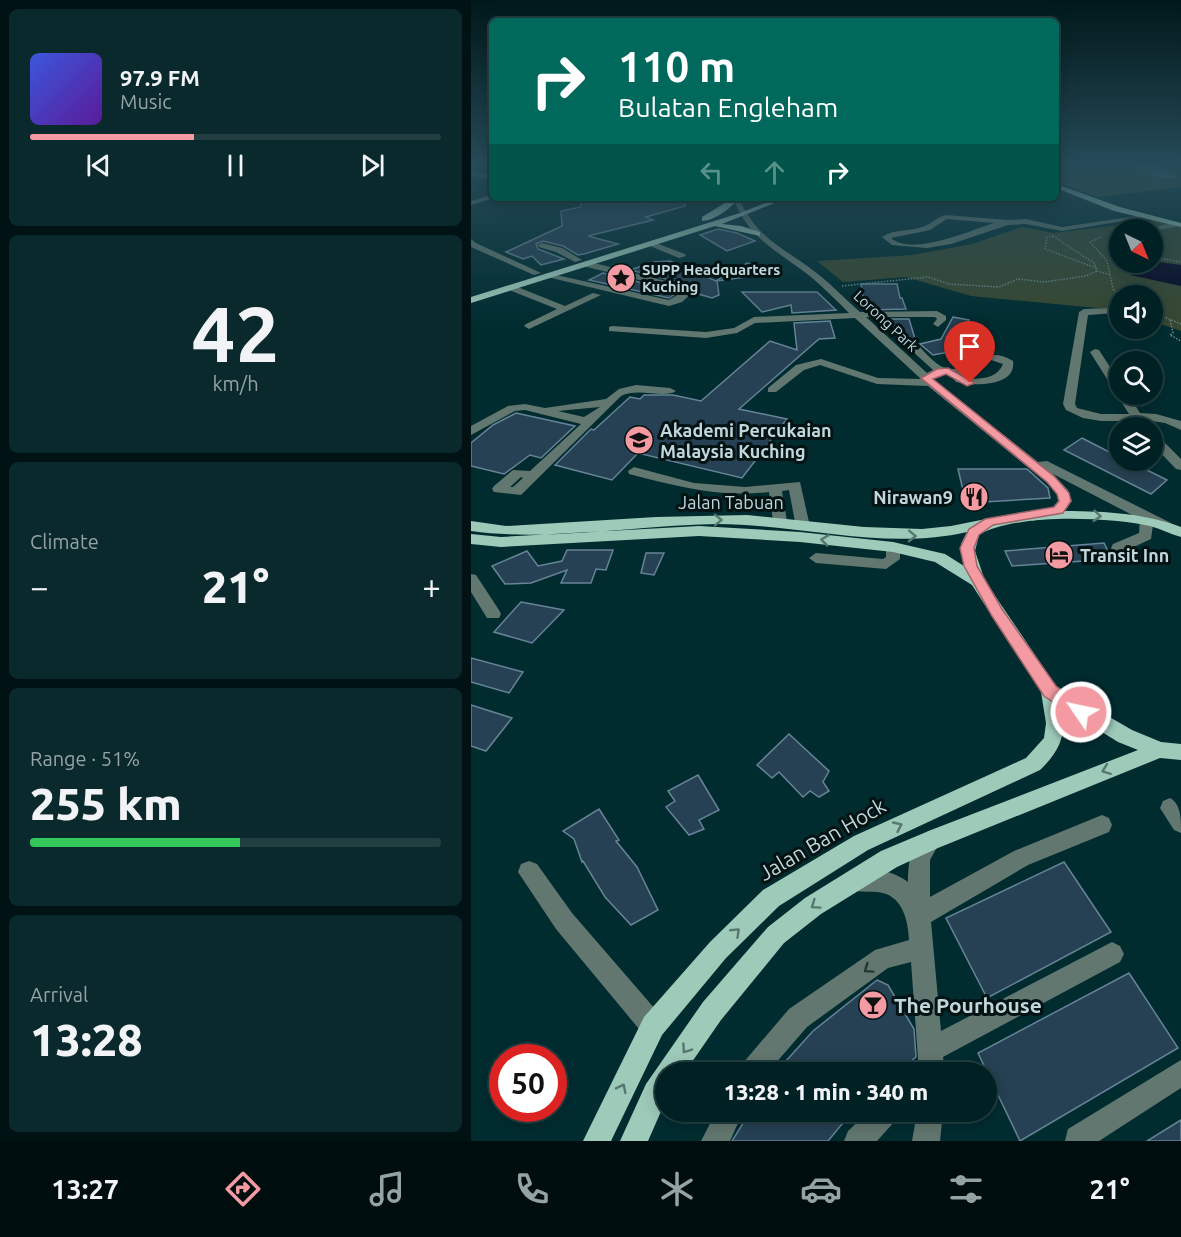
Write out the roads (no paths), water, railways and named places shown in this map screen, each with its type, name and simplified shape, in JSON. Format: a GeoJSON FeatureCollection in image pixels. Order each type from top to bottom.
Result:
{"type":"FeatureCollection","features":[{"type":"Feature","properties":{"kind":"main road"},"geometry":{"type":"LineString","coordinates":[[685,228],[709,217]]}},
{"type":"Feature","properties":{"kind":"main road"},"geometry":{"type":"LineString","coordinates":[[471,300],[723,217]]}},
{"type":"Feature","properties":{"kind":"main road"},"geometry":{"type":"LineString","coordinates":[[471,293],[537,273],[653,244],[728,217]]}},
{"type":"Feature","properties":{"kind":"main road"},"geometry":{"type":"LineString","coordinates":[[1145,217],[1178,224]]}},
{"type":"Feature","properties":{"kind":"main road"},"geometry":{"type":"LineString","coordinates":[[700,228],[732,226],[757,234]]}},
{"type":"Feature","properties":{"kind":"main road","name":"Jalan Tabuan"},"geometry":{"type":"LineString","coordinates":[[471,526],[506,531],[711,520],[780,521],[920,536],[943,534],[990,522],[1081,515],[1146,521],[1174,529]]}},
{"type":"Feature","properties":{"kind":"main road"},"geometry":{"type":"LineString","coordinates":[[990,522],[973,532],[967,548],[971,566],[979,584],[1050,691],[1125,736],[1175,753]]}},
{"type":"Feature","properties":{"kind":"main road","name":"Jalan Tabuan"},"geometry":{"type":"LineString","coordinates":[[471,539],[501,542],[735,532],[893,548],[940,558],[979,584]]}},
{"type":"Feature","properties":{"kind":"main road","name":"Jalan Ban Hock"},"geometry":{"type":"LineString","coordinates":[[597,1141],[653,1026],[718,950],[771,898],[861,843],[1033,764],[1049,752],[1056,735],[1050,691]]}},
{"type":"Feature","properties":{"kind":"main road"},"geometry":{"type":"LineString","coordinates":[[677,1062],[712,1011],[776,935],[813,906],[850,882],[889,859],[931,840],[1175,753]]}},
{"type":"Feature","properties":{"kind":"main road"},"geometry":{"type":"LineString","coordinates":[[634,1141],[655,1093]]}},
{"type":"Feature","properties":{"kind":"street","name":"Lorong Park"},"geometry":{"type":"LineString","coordinates":[[746,217],[757,234],[828,287],[928,381],[1012,446]]}},
{"type":"Feature","properties":{"kind":"street"},"geometry":{"type":"LineString","coordinates":[[1014,223],[946,218],[935,221],[927,228],[896,232],[886,237],[892,243],[929,246],[948,243],[981,229],[1014,223],[1024,222],[1049,229],[1062,229],[1142,217]]}},
{"type":"Feature","properties":{"kind":"street"},"geometry":{"type":"LineString","coordinates":[[1163,227],[1178,224]]}},
{"type":"Feature","properties":{"kind":"street"},"geometry":{"type":"LineString","coordinates":[[471,241],[473,245],[537,273]]}},
{"type":"Feature","properties":{"kind":"street"},"geometry":{"type":"LineString","coordinates":[[653,244],[682,256]]}},
{"type":"Feature","properties":{"kind":"street"},"geometry":{"type":"LineString","coordinates":[[542,245],[559,250],[582,262],[691,290],[679,300],[669,303],[547,276]]}},
{"type":"Feature","properties":{"kind":"street"},"geometry":{"type":"LineString","coordinates":[[569,280],[602,267]]}},
{"type":"Feature","properties":{"kind":"street"},"geometry":{"type":"LineString","coordinates":[[511,288],[564,309]]}},
{"type":"Feature","properties":{"kind":"street"},"geometry":{"type":"LineString","coordinates":[[529,326],[596,294]]}},
{"type":"Feature","properties":{"kind":"street"},"geometry":{"type":"LineString","coordinates":[[1109,311],[1084,312],[1069,404],[1072,410],[1096,418],[1118,420],[1135,416],[1152,416],[1181,426]]}},
{"type":"Feature","properties":{"kind":"street"},"geometry":{"type":"LineString","coordinates":[[612,329],[648,334],[720,334],[735,331],[754,320],[900,314],[937,314],[943,318],[938,324]]}},
{"type":"Feature","properties":{"kind":"street"},"geometry":{"type":"LineString","coordinates":[[913,346],[941,371],[956,373]]}},
{"type":"Feature","properties":{"kind":"street"},"geometry":{"type":"LineString","coordinates":[[1095,352],[1109,374]]}},
{"type":"Feature","properties":{"kind":"street"},"geometry":{"type":"LineString","coordinates":[[773,390],[803,365],[812,362],[877,381],[928,381],[941,371]]}},
{"type":"Feature","properties":{"kind":"street"},"geometry":{"type":"LineString","coordinates":[[533,476],[618,394],[644,388],[670,391]]}},
{"type":"Feature","properties":{"kind":"street"},"geometry":{"type":"LineString","coordinates":[[540,411],[610,402]]}},
{"type":"Feature","properties":{"kind":"street"},"geometry":{"type":"LineString","coordinates":[[1128,405],[1135,416]]}},
{"type":"Feature","properties":{"kind":"street"},"geometry":{"type":"LineString","coordinates":[[471,431],[512,408],[540,411],[584,421],[592,420]]}},
{"type":"Feature","properties":{"kind":"street"},"geometry":{"type":"LineString","coordinates":[[1012,446],[1051,479],[1063,493],[1065,501],[1058,510],[1025,518]]}},
{"type":"Feature","properties":{"kind":"street"},"geometry":{"type":"LineString","coordinates":[[1012,446],[1088,489],[1174,529]]}},
{"type":"Feature","properties":{"kind":"street"},"geometry":{"type":"LineString","coordinates":[[1163,447],[1181,466]]}},
{"type":"Feature","properties":{"kind":"street"},"geometry":{"type":"LineString","coordinates":[[634,471],[694,488],[745,491],[795,484],[802,522]]}},
{"type":"Feature","properties":{"kind":"street"},"geometry":{"type":"LineString","coordinates":[[775,488],[780,521]]}},
{"type":"Feature","properties":{"kind":"street"},"geometry":{"type":"LineString","coordinates":[[1118,548],[1146,536],[1146,521]]}},
{"type":"Feature","properties":{"kind":"street"},"geometry":{"type":"LineString","coordinates":[[816,558],[886,564],[893,560],[893,548]]}},
{"type":"Feature","properties":{"kind":"street"},"geometry":{"type":"LineString","coordinates":[[471,579],[493,614]]}},
{"type":"Feature","properties":{"kind":"street"},"geometry":{"type":"LineString","coordinates":[[919,916],[1021,858],[1102,825]]}},
{"type":"Feature","properties":{"kind":"street"},"geometry":{"type":"LineString","coordinates":[[931,840],[920,857],[919,916],[932,1061],[1112,954]]}},
{"type":"Feature","properties":{"kind":"street"},"geometry":{"type":"LineString","coordinates":[[529,872],[564,921],[653,1026]]}},
{"type":"Feature","properties":{"kind":"street"},"geometry":{"type":"LineString","coordinates":[[850,882],[880,880],[893,883],[905,891],[919,916]]}},
{"type":"Feature","properties":{"kind":"street"},"geometry":{"type":"LineString","coordinates":[[761,1062],[798,1018],[883,958],[922,948]]}},
{"type":"Feature","properties":{"kind":"street"},"geometry":{"type":"LineString","coordinates":[[1078,1139],[1181,1073]]}},
{"type":"Feature","properties":{"kind":"street"},"geometry":{"type":"LineString","coordinates":[[715,1141],[725,1122]]}},
{"type":"Feature","properties":{"kind":"street"},"geometry":{"type":"LineString","coordinates":[[858,1141],[876,1122]]}},
{"type":"Feature","properties":{"kind":"street"},"geometry":{"type":"LineString","coordinates":[[926,1141],[929,1122]]}},
{"type":"Feature","properties":{"kind":"water"},"geometry":{"type":"Polygon","coordinates":[[[1163,263],[1181,265],[1181,286],[1130,275],[1163,273],[1163,263]]]}},
{"type":"Feature","properties":{"kind":"place","name":"SUPP Headquarters Kuching"},"geometry":{"type":"Point","coordinates":[621,278]}},
{"type":"Feature","properties":{"kind":"place","name":"Akademi Percukaian Malaysia Kuching"},"geometry":{"type":"Point","coordinates":[639,440]}},
{"type":"Feature","properties":{"kind":"place","name":"Nirawan9"},"geometry":{"type":"Point","coordinates":[974,497]}},
{"type":"Feature","properties":{"kind":"place","name":"Transit Inn"},"geometry":{"type":"Point","coordinates":[1059,555]}},
{"type":"Feature","properties":{"kind":"place","name":"The Pourhouse"},"geometry":{"type":"Point","coordinates":[873,1005]}}]}
